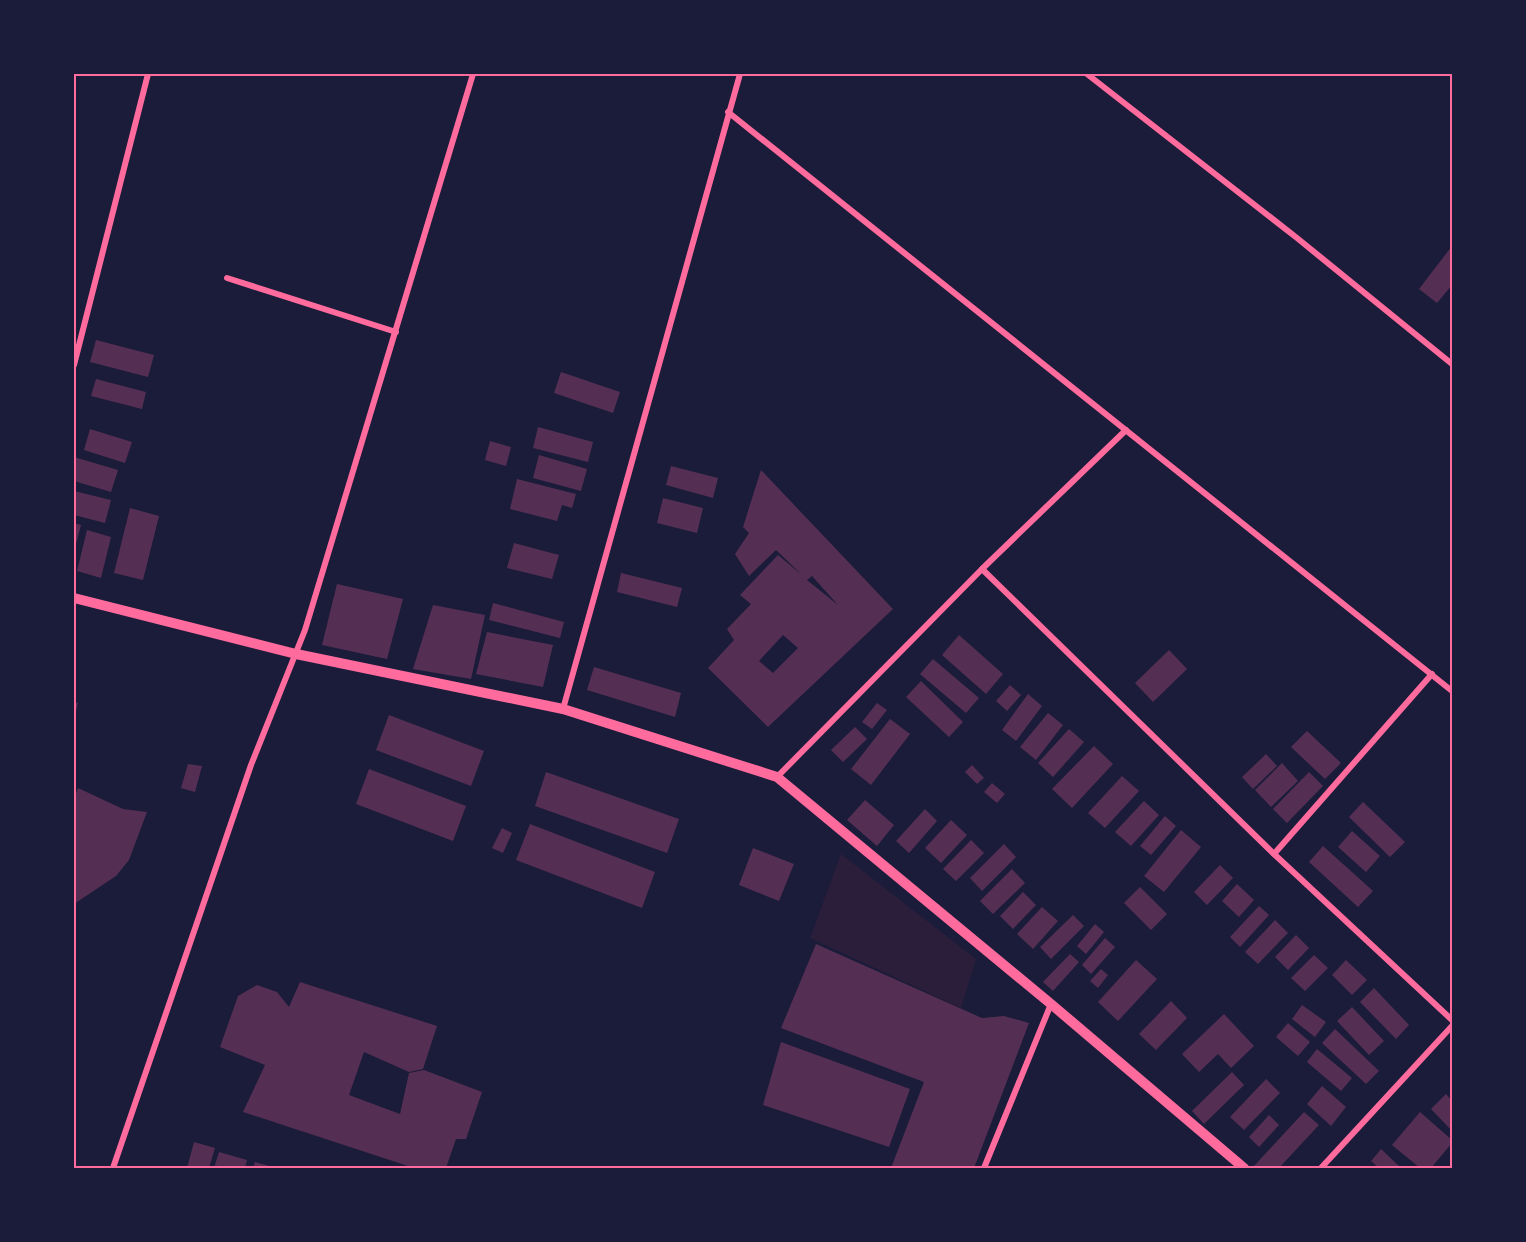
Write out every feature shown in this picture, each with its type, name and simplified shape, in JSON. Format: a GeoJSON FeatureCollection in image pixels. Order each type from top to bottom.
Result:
{"type":"FeatureCollection","features":[{"type":"Feature","properties":{"kind":"street"},"geometry":{"type":"LineString","coordinates":[[74,365],[148,74]]}},
{"type":"Feature","properties":{"kind":"street"},"geometry":{"type":"LineString","coordinates":[[113,1168],[251,765],[309,618],[473,74]]}},
{"type":"Feature","properties":{"kind":"street"},"geometry":{"type":"LineString","coordinates":[[563,709],[740,74]]}},
{"type":"Feature","properties":{"kind":"street"},"geometry":{"type":"LineString","coordinates":[[1087,74],[1297,238],[1452,364]]}},
{"type":"Feature","properties":{"kind":"street"},"geometry":{"type":"LineString","coordinates":[[728,112],[1452,691]]}},
{"type":"Feature","properties":{"kind":"street"},"geometry":{"type":"LineString","coordinates":[[227,278],[396,332]]}},
{"type":"Feature","properties":{"kind":"street"},"geometry":{"type":"LineString","coordinates":[[777,777],[982,569],[1126,430]]}},
{"type":"Feature","properties":{"kind":"street"},"geometry":{"type":"LineString","coordinates":[[982,569],[1274,854],[1452,1020]]}},
{"type":"Feature","properties":{"kind":"street"},"geometry":{"type":"LineString","coordinates":[[74,598],[296,654],[563,709],[777,777],[1051,1004],[1244,1168]]}},
{"type":"Feature","properties":{"kind":"street"},"geometry":{"type":"LineString","coordinates":[[1274,854],[1432,674]]}},
{"type":"Feature","properties":{"kind":"street"},"geometry":{"type":"LineString","coordinates":[[984,1168],[1051,1004]]}},
{"type":"Feature","properties":{"kind":"street"},"geometry":{"type":"LineString","coordinates":[[1320,1168],[1452,1026]]}},
{"type":"Feature","properties":{"kind":"shaded area"},"geometry":{"type":"Polygon","coordinates":[[[841,854],[976,959],[961,1008],[810,938],[841,854]]]}},
{"type":"Feature","properties":{"kind":"building"},"geometry":{"type":"Polygon","coordinates":[[[1452,246],[1452,285],[1437,303],[1419,289],[1452,246]]]}},
{"type":"Feature","properties":{"kind":"building"},"geometry":{"type":"Polygon","coordinates":[[[96,340],[154,355],[148,377],[90,362],[96,340]]]}},
{"type":"Feature","properties":{"kind":"building"},"geometry":{"type":"Polygon","coordinates":[[[561,372],[620,392],[613,413],[554,393],[561,372]]]}},
{"type":"Feature","properties":{"kind":"building"},"geometry":{"type":"Polygon","coordinates":[[[96,379],[146,392],[142,409],[91,396],[96,379]]]}},
{"type":"Feature","properties":{"kind":"building"},"geometry":{"type":"Polygon","coordinates":[[[538,427],[593,442],[588,462],[533,448],[538,427]]]}},
{"type":"Feature","properties":{"kind":"building"},"geometry":{"type":"Polygon","coordinates":[[[90,429],[132,442],[125,463],[84,450],[90,429]]]}},
{"type":"Feature","properties":{"kind":"building"},"geometry":{"type":"Polygon","coordinates":[[[490,441],[511,447],[506,466],[485,460],[490,441]]]}},
{"type":"Feature","properties":{"kind":"building"},"geometry":{"type":"Polygon","coordinates":[[[539,455],[587,469],[581,491],[533,478],[539,455]]]}},
{"type":"Feature","properties":{"kind":"building"},"geometry":{"type":"Polygon","coordinates":[[[74,457],[118,470],[111,492],[74,481],[74,457]]]}},
{"type":"Feature","properties":{"kind":"building"},"geometry":{"type":"Polygon","coordinates":[[[671,466],[718,478],[713,498],[666,485],[671,466]]]}},
{"type":"Feature","properties":{"kind":"building"},"geometry":{"type":"Polygon","coordinates":[[[761,470],[893,609],[768,727],[708,668],[734,640],[727,629],[751,604],[740,595],[778,555],[802,575],[776,550],[749,576],[735,554],[749,533],[743,527],[761,470]],[[812,576],[807,580],[838,605],[812,576]],[[783,635],[759,661],[773,673],[798,648],[783,635]]]}},
{"type":"Feature","properties":{"kind":"building"},"geometry":{"type":"Polygon","coordinates":[[[517,479],[576,494],[572,508],[562,505],[557,521],[510,509],[517,479]]]}},
{"type":"Feature","properties":{"kind":"building"},"geometry":{"type":"Polygon","coordinates":[[[74,491],[111,500],[105,523],[74,515],[74,491]]]}},
{"type":"Feature","properties":{"kind":"building"},"geometry":{"type":"Polygon","coordinates":[[[663,498],[703,508],[697,533],[657,523],[663,498]]]}},
{"type":"Feature","properties":{"kind":"building"},"geometry":{"type":"Polygon","coordinates":[[[130,508],[159,516],[143,580],[114,573],[130,508]]]}},
{"type":"Feature","properties":{"kind":"building"},"geometry":{"type":"Polygon","coordinates":[[[74,523],[81,525],[74,552],[74,523]]]}},
{"type":"Feature","properties":{"kind":"building"},"geometry":{"type":"Polygon","coordinates":[[[87,530],[111,537],[101,578],[77,571],[87,530]]]}},
{"type":"Feature","properties":{"kind":"building"},"geometry":{"type":"Polygon","coordinates":[[[514,543],[559,555],[552,579],[507,568],[514,543]]]}},
{"type":"Feature","properties":{"kind":"building"},"geometry":{"type":"Polygon","coordinates":[[[621,573],[682,588],[677,607],[617,592],[621,573]]]}},
{"type":"Feature","properties":{"kind":"building"},"geometry":{"type":"Polygon","coordinates":[[[337,584],[403,599],[387,659],[322,645],[337,584]]]}},
{"type":"Feature","properties":{"kind":"building"},"geometry":{"type":"Polygon","coordinates":[[[493,603],[564,622],[560,638],[489,620],[493,603]]]}},
{"type":"Feature","properties":{"kind":"building"},"geometry":{"type":"Polygon","coordinates":[[[433,605],[485,615],[471,679],[413,669],[433,605]]]}},
{"type":"Feature","properties":{"kind":"building"},"geometry":{"type":"Polygon","coordinates":[[[487,632],[553,645],[543,687],[476,674],[487,632]]]}},
{"type":"Feature","properties":{"kind":"building"},"geometry":{"type":"Polygon","coordinates":[[[959,635],[1003,674],[986,694],[942,655],[959,635]]]}},
{"type":"Feature","properties":{"kind":"building"},"geometry":{"type":"Polygon","coordinates":[[[1169,650],[1187,669],[1153,702],[1135,683],[1169,650]]]}},
{"type":"Feature","properties":{"kind":"building"},"geometry":{"type":"Polygon","coordinates":[[[933,659],[979,698],[966,713],[920,674],[933,659]]]}},
{"type":"Feature","properties":{"kind":"building"},"geometry":{"type":"Polygon","coordinates":[[[594,667],[681,693],[675,717],[587,690],[594,667]]]}},
{"type":"Feature","properties":{"kind":"building"},"geometry":{"type":"Polygon","coordinates":[[[921,681],[963,722],[949,737],[906,697],[921,681]]]}},
{"type":"Feature","properties":{"kind":"building"},"geometry":{"type":"Polygon","coordinates":[[[1010,685],[1021,695],[1007,711],[996,701],[1010,685]]]}},
{"type":"Feature","properties":{"kind":"building"},"geometry":{"type":"Polygon","coordinates":[[[1028,694],[1042,706],[1016,741],[1002,730],[1028,694]]]}},
{"type":"Feature","properties":{"kind":"building"},"geometry":{"type":"Polygon","coordinates":[[[74,702],[78,703],[74,720],[74,702]]]}},
{"type":"Feature","properties":{"kind":"building"},"geometry":{"type":"Polygon","coordinates":[[[877,703],[887,710],[872,729],[862,722],[877,703]]]}},
{"type":"Feature","properties":{"kind":"building"},"geometry":{"type":"Polygon","coordinates":[[[1048,713],[1063,725],[1036,760],[1020,747],[1048,713]]]}},
{"type":"Feature","properties":{"kind":"building"},"geometry":{"type":"Polygon","coordinates":[[[389,715],[484,751],[471,786],[376,750],[389,715]]]}},
{"type":"Feature","properties":{"kind":"building"},"geometry":{"type":"Polygon","coordinates":[[[890,719],[910,734],[871,785],[851,769],[890,719]]]}},
{"type":"Feature","properties":{"kind":"building"},"geometry":{"type":"Polygon","coordinates":[[[855,727],[867,739],[843,762],[831,750],[855,727]]]}},
{"type":"Feature","properties":{"kind":"building"},"geometry":{"type":"Polygon","coordinates":[[[1069,729],[1084,742],[1053,777],[1038,763],[1069,729]]]}},
{"type":"Feature","properties":{"kind":"building"},"geometry":{"type":"Polygon","coordinates":[[[1307,731],[1341,763],[1325,779],[1291,747],[1307,731]]]}},
{"type":"Feature","properties":{"kind":"building"},"geometry":{"type":"Polygon","coordinates":[[[1094,746],[1113,764],[1072,808],[1052,789],[1094,746]]]}},
{"type":"Feature","properties":{"kind":"building"},"geometry":{"type":"Polygon","coordinates":[[[1266,754],[1277,766],[1253,789],[1242,777],[1266,754]]]}},
{"type":"Feature","properties":{"kind":"building"},"geometry":{"type":"Polygon","coordinates":[[[1282,763],[1298,781],[1271,807],[1255,790],[1282,763]]]}},
{"type":"Feature","properties":{"kind":"building"},"geometry":{"type":"Polygon","coordinates":[[[188,764],[202,766],[195,792],[181,788],[188,764]]]}},
{"type":"Feature","properties":{"kind":"building"},"geometry":{"type":"Polygon","coordinates":[[[972,765],[984,778],[977,784],[965,772],[972,765]]]}},
{"type":"Feature","properties":{"kind":"building"},"geometry":{"type":"Polygon","coordinates":[[[369,769],[466,806],[453,841],[356,804],[369,769]]]}},
{"type":"Feature","properties":{"kind":"building"},"geometry":{"type":"Polygon","coordinates":[[[546,772],[679,819],[667,853],[535,806],[546,772]]]}},
{"type":"Feature","properties":{"kind":"building"},"geometry":{"type":"Polygon","coordinates":[[[1309,772],[1323,786],[1287,823],[1273,809],[1309,772]]]}},
{"type":"Feature","properties":{"kind":"building"},"geometry":{"type":"Polygon","coordinates":[[[1122,776],[1139,791],[1105,828],[1088,813],[1122,776]]]}},
{"type":"Feature","properties":{"kind":"building"},"geometry":{"type":"Polygon","coordinates":[[[992,783],[1005,794],[997,803],[984,792],[992,783]]]}},
{"type":"Feature","properties":{"kind":"building"},"geometry":{"type":"Polygon","coordinates":[[[78,788],[123,809],[147,812],[129,860],[116,876],[74,904],[74,799],[78,788]]]}},
{"type":"Feature","properties":{"kind":"building"},"geometry":{"type":"Polygon","coordinates":[[[865,800],[894,825],[877,846],[847,820],[865,800]]]}},
{"type":"Feature","properties":{"kind":"building"},"geometry":{"type":"Polygon","coordinates":[[[1144,801],[1159,815],[1131,846],[1115,832],[1144,801]]]}},
{"type":"Feature","properties":{"kind":"building"},"geometry":{"type":"Polygon","coordinates":[[[1363,802],[1405,842],[1390,857],[1349,817],[1363,802]]]}},
{"type":"Feature","properties":{"kind":"building"},"geometry":{"type":"Polygon","coordinates":[[[925,809],[937,821],[909,853],[896,841],[925,809]]]}},
{"type":"Feature","properties":{"kind":"building"},"geometry":{"type":"Polygon","coordinates":[[[1165,816],[1176,826],[1151,855],[1140,846],[1165,816]]]}},
{"type":"Feature","properties":{"kind":"building"},"geometry":{"type":"Polygon","coordinates":[[[951,820],[967,835],[941,863],[925,848],[951,820]]]}},
{"type":"Feature","properties":{"kind":"building"},"geometry":{"type":"Polygon","coordinates":[[[530,824],[655,872],[642,908],[516,860],[530,824]]]}},
{"type":"Feature","properties":{"kind":"building"},"geometry":{"type":"Polygon","coordinates":[[[502,828],[512,833],[503,853],[492,848],[502,828]]]}},
{"type":"Feature","properties":{"kind":"building"},"geometry":{"type":"Polygon","coordinates":[[[1181,830],[1201,847],[1164,892],[1144,876],[1181,830]]]}},
{"type":"Feature","properties":{"kind":"building"},"geometry":{"type":"Polygon","coordinates":[[[1352,831],[1380,856],[1366,872],[1338,847],[1352,831]]]}},
{"type":"Feature","properties":{"kind":"building"},"geometry":{"type":"Polygon","coordinates":[[[971,840],[984,853],[956,881],[943,869],[971,840]]]}},
{"type":"Feature","properties":{"kind":"building"},"geometry":{"type":"Polygon","coordinates":[[[1004,844],[1016,857],[982,891],[970,878],[1004,844]]]}},
{"type":"Feature","properties":{"kind":"building"},"geometry":{"type":"Polygon","coordinates":[[[1323,846],[1373,891],[1358,907],[1309,862],[1323,846]]]}},
{"type":"Feature","properties":{"kind":"building"},"geometry":{"type":"Polygon","coordinates":[[[753,848],[794,864],[779,901],[739,885],[753,848]]]}},
{"type":"Feature","properties":{"kind":"building"},"geometry":{"type":"Polygon","coordinates":[[[1220,865],[1233,878],[1207,905],[1194,892],[1220,865]]]}},
{"type":"Feature","properties":{"kind":"building"},"geometry":{"type":"Polygon","coordinates":[[[1012,869],[1025,883],[993,914],[980,901],[1012,869]]]}},
{"type":"Feature","properties":{"kind":"building"},"geometry":{"type":"Polygon","coordinates":[[[1237,884],[1254,900],[1239,917],[1222,901],[1237,884]]]}},
{"type":"Feature","properties":{"kind":"building"},"geometry":{"type":"Polygon","coordinates":[[[1140,887],[1167,914],[1151,930],[1124,903],[1140,887]]]}},
{"type":"Feature","properties":{"kind":"building"},"geometry":{"type":"Polygon","coordinates":[[[1023,892],[1036,905],[1013,929],[1000,916],[1023,892]]]}},
{"type":"Feature","properties":{"kind":"building"},"geometry":{"type":"Polygon","coordinates":[[[1259,906],[1269,915],[1240,947],[1230,937],[1259,906]]]}},
{"type":"Feature","properties":{"kind":"building"},"geometry":{"type":"Polygon","coordinates":[[[1042,907],[1058,921],[1033,949],[1017,934],[1042,907]]]}},
{"type":"Feature","properties":{"kind":"building"},"geometry":{"type":"Polygon","coordinates":[[[1073,915],[1084,926],[1051,959],[1040,947],[1073,915]]]}},
{"type":"Feature","properties":{"kind":"building"},"geometry":{"type":"Polygon","coordinates":[[[1275,920],[1288,933],[1258,964],[1245,952],[1275,920]]]}},
{"type":"Feature","properties":{"kind":"building"},"geometry":{"type":"Polygon","coordinates":[[[1095,924],[1104,932],[1086,954],[1077,946],[1095,924]]]}},
{"type":"Feature","properties":{"kind":"building"},"geometry":{"type":"Polygon","coordinates":[[[1296,935],[1309,948],[1288,970],[1275,957],[1296,935]]]}},
{"type":"Feature","properties":{"kind":"building"},"geometry":{"type":"Polygon","coordinates":[[[1105,938],[1115,947],[1091,974],[1082,965],[1105,938]]]}},
{"type":"Feature","properties":{"kind":"building"},"geometry":{"type":"Polygon","coordinates":[[[816,944],[982,1018],[1004,1016],[1029,1023],[974,1168],[891,1168],[924,1082],[781,1028],[816,944]]]}},
{"type":"Feature","properties":{"kind":"building"},"geometry":{"type":"Polygon","coordinates":[[[1070,954],[1079,962],[1053,991],[1043,982],[1070,954]]]}},
{"type":"Feature","properties":{"kind":"building"},"geometry":{"type":"Polygon","coordinates":[[[1314,955],[1328,968],[1305,991],[1291,978],[1314,955]]]}},
{"type":"Feature","properties":{"kind":"building"},"geometry":{"type":"Polygon","coordinates":[[[1136,960],[1157,979],[1118,1021],[1098,1002],[1136,960]]]}},
{"type":"Feature","properties":{"kind":"building"},"geometry":{"type":"Polygon","coordinates":[[[1346,960],[1367,980],[1352,995],[1332,975],[1346,960]]]}},
{"type":"Feature","properties":{"kind":"building"},"geometry":{"type":"Polygon","coordinates":[[[1101,969],[1108,975],[1098,988],[1090,981],[1101,969]]]}},
{"type":"Feature","properties":{"kind":"building"},"geometry":{"type":"Polygon","coordinates":[[[300,982],[437,1026],[423,1069],[409,1072],[364,1052],[349,1095],[400,1114],[409,1073],[424,1070],[482,1092],[466,1139],[456,1139],[446,1168],[414,1168],[243,1112],[265,1065],[220,1047],[238,996],[257,985],[277,992],[289,1007],[300,982]]]}},
{"type":"Feature","properties":{"kind":"building"},"geometry":{"type":"Polygon","coordinates":[[[1374,988],[1409,1025],[1396,1039],[1360,1002],[1374,988]]]}},
{"type":"Feature","properties":{"kind":"building"},"geometry":{"type":"Polygon","coordinates":[[[1171,1001],[1187,1018],[1156,1050],[1139,1034],[1171,1001]]]}},
{"type":"Feature","properties":{"kind":"building"},"geometry":{"type":"Polygon","coordinates":[[[1302,1005],[1326,1022],[1315,1037],[1292,1019],[1302,1005]]]}},
{"type":"Feature","properties":{"kind":"building"},"geometry":{"type":"Polygon","coordinates":[[[1352,1007],[1384,1041],[1369,1055],[1337,1021],[1352,1007]]]}},
{"type":"Feature","properties":{"kind":"building"},"geometry":{"type":"Polygon","coordinates":[[[1224,1014],[1254,1046],[1231,1068],[1218,1054],[1199,1072],[1182,1054],[1224,1014]]]}},
{"type":"Feature","properties":{"kind":"building"},"geometry":{"type":"Polygon","coordinates":[[[1288,1023],[1310,1042],[1298,1056],[1276,1037],[1288,1023]]]}},
{"type":"Feature","properties":{"kind":"building"},"geometry":{"type":"Polygon","coordinates":[[[1335,1029],[1379,1071],[1366,1084],[1322,1043],[1335,1029]]]}},
{"type":"Feature","properties":{"kind":"building"},"geometry":{"type":"Polygon","coordinates":[[[781,1042],[910,1089],[889,1147],[763,1105],[781,1042]]]}},
{"type":"Feature","properties":{"kind":"building"},"geometry":{"type":"Polygon","coordinates":[[[1317,1049],[1352,1078],[1341,1091],[1307,1062],[1317,1049]]]}},
{"type":"Feature","properties":{"kind":"building"},"geometry":{"type":"Polygon","coordinates":[[[1232,1072],[1244,1085],[1204,1124],[1192,1111],[1232,1072]]]}},
{"type":"Feature","properties":{"kind":"building"},"geometry":{"type":"Polygon","coordinates":[[[1266,1079],[1280,1093],[1244,1130],[1230,1117],[1266,1079]]]}},
{"type":"Feature","properties":{"kind":"building"},"geometry":{"type":"Polygon","coordinates":[[[1322,1086],[1346,1107],[1331,1126],[1307,1104],[1322,1086]]]}},
{"type":"Feature","properties":{"kind":"building"},"geometry":{"type":"Polygon","coordinates":[[[1446,1094],[1452,1101],[1452,1131],[1431,1109],[1446,1094]]]}},
{"type":"Feature","properties":{"kind":"building"},"geometry":{"type":"Polygon","coordinates":[[[1304,1112],[1319,1125],[1279,1168],[1254,1168],[1253,1167],[1304,1112]]]}},
{"type":"Feature","properties":{"kind":"building"},"geometry":{"type":"Polygon","coordinates":[[[1420,1112],[1452,1140],[1452,1143],[1431,1168],[1420,1168],[1392,1145],[1420,1112]]]}},
{"type":"Feature","properties":{"kind":"building"},"geometry":{"type":"Polygon","coordinates":[[[1269,1115],[1279,1125],[1259,1147],[1249,1137],[1269,1115]]]}},
{"type":"Feature","properties":{"kind":"building"},"geometry":{"type":"Polygon","coordinates":[[[194,1142],[215,1148],[209,1168],[187,1168],[194,1142]]]}},
{"type":"Feature","properties":{"kind":"building"},"geometry":{"type":"Polygon","coordinates":[[[1381,1149],[1400,1167],[1379,1168],[1371,1161],[1381,1149]]]}},
{"type":"Feature","properties":{"kind":"building"},"geometry":{"type":"Polygon","coordinates":[[[219,1152],[247,1160],[245,1168],[214,1168],[219,1152]]]}},
{"type":"Feature","properties":{"kind":"building"},"geometry":{"type":"Polygon","coordinates":[[[255,1162],[276,1168],[253,1168],[255,1162]]]}}]}
